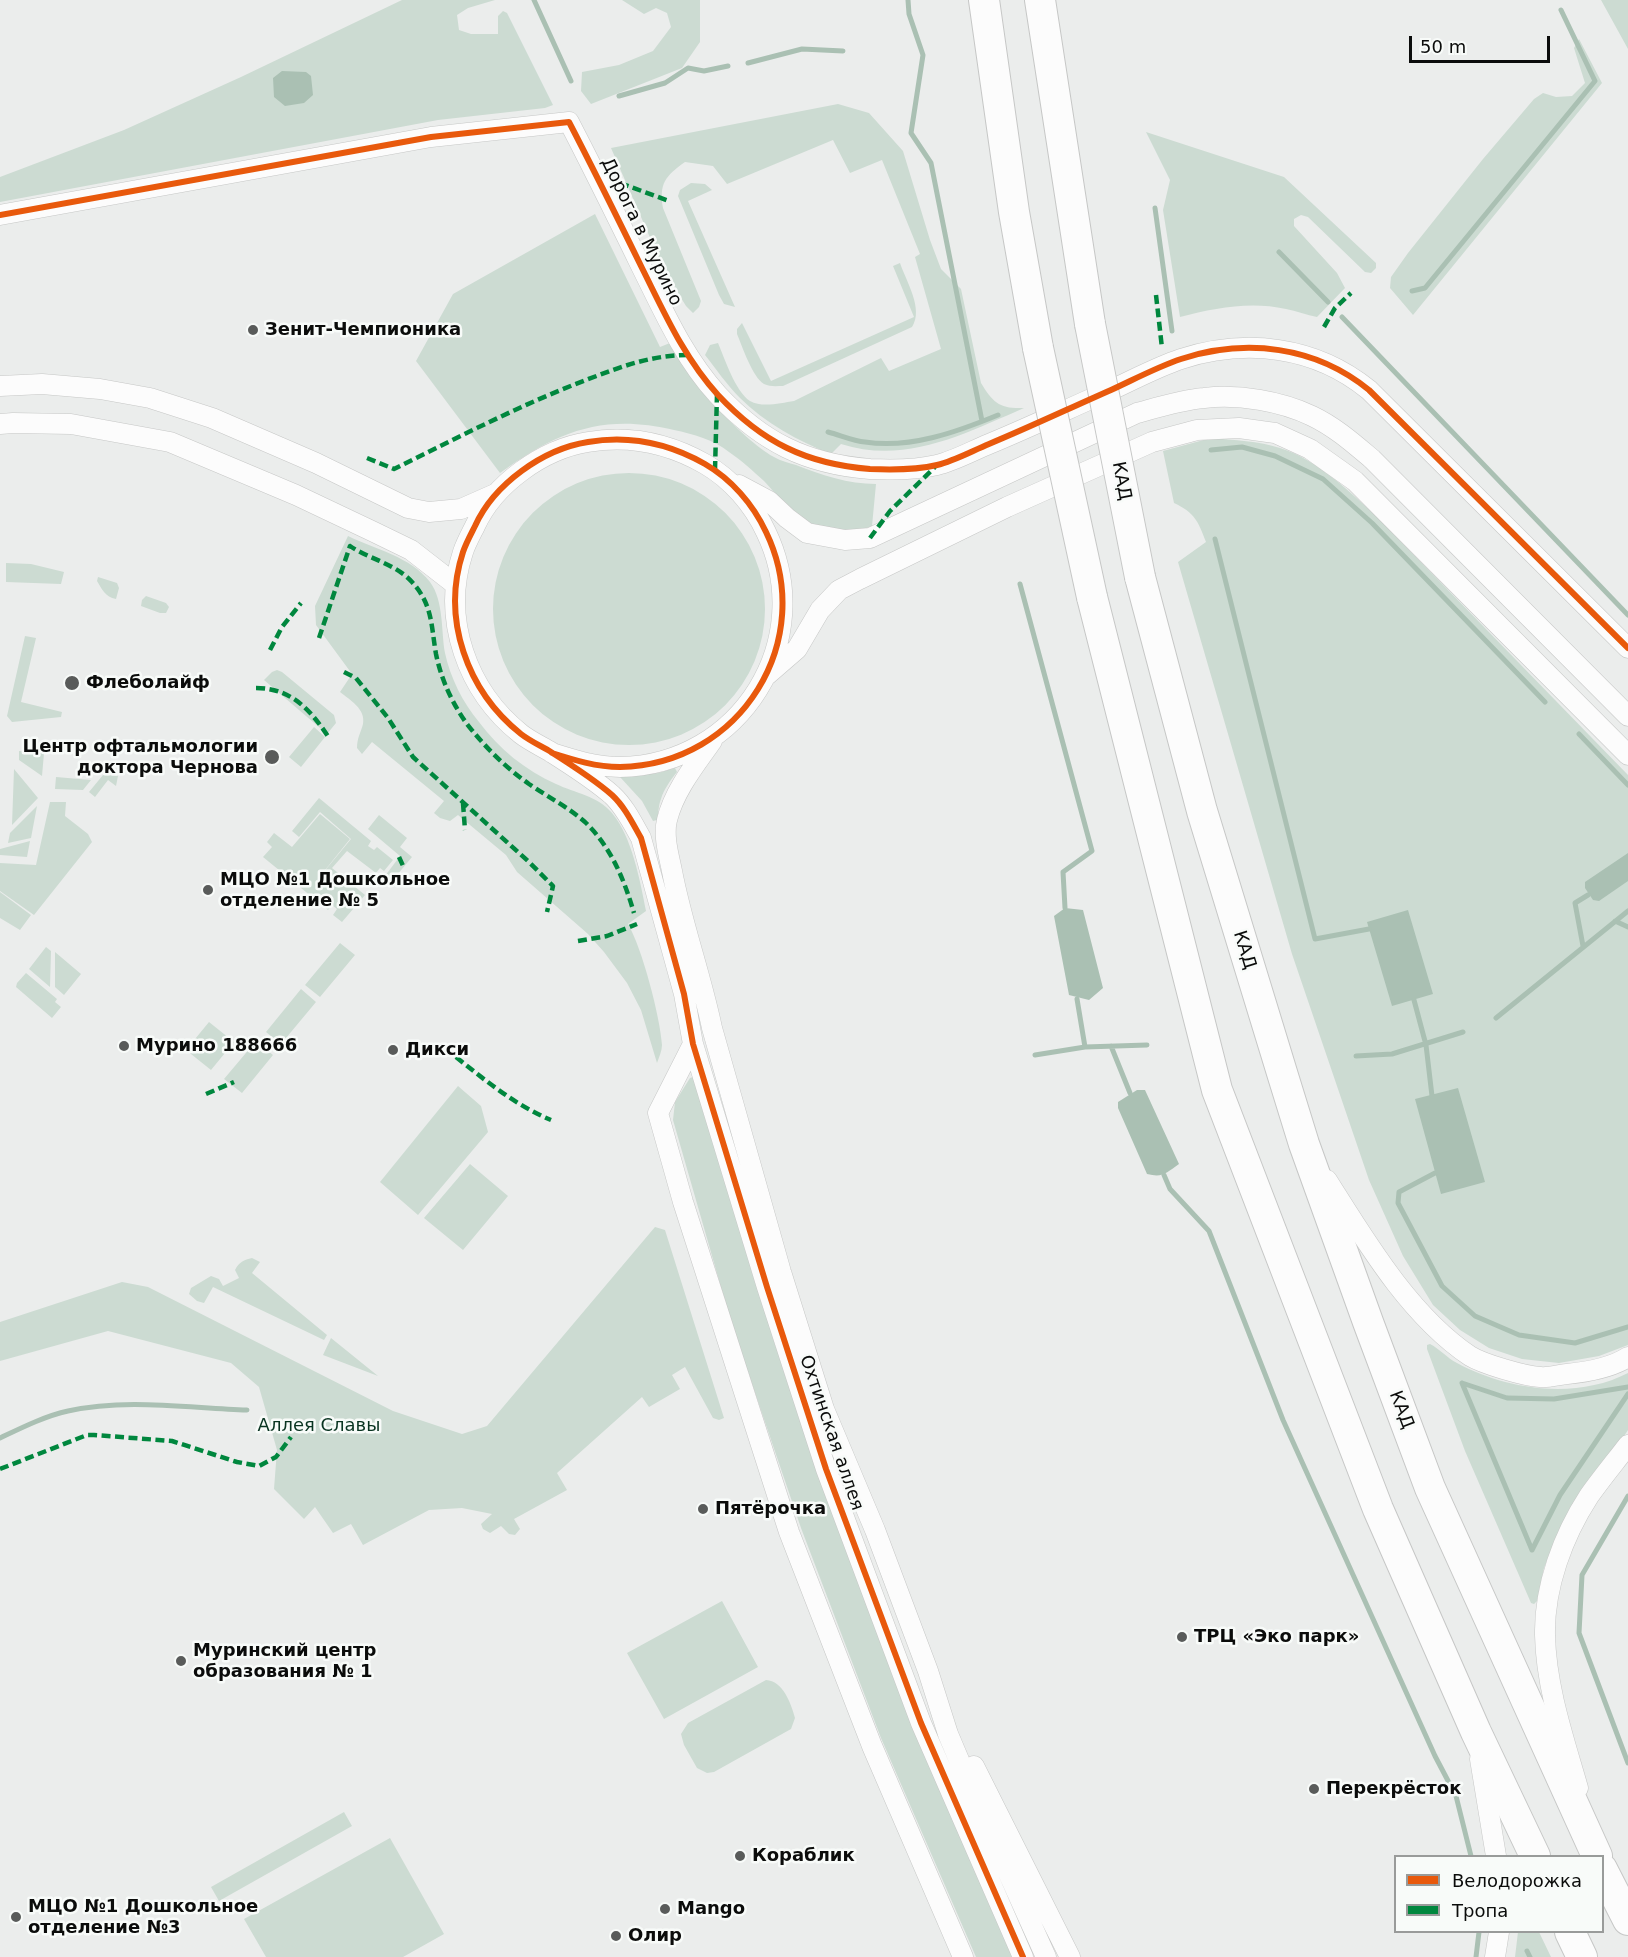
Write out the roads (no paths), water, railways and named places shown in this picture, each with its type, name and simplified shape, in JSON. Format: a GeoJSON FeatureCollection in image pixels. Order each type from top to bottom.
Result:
{"type":"FeatureCollection","features":[{"type":"Feature","properties":{"kind":"highway"},"geometry":{"type":"LineString","coordinates":[[984,0],[1014,212],[1038,348],[1092,597],[1217,1090],[1377,1509],[1476,1732],[1534,1855]]}},
{"type":"Feature","properties":{"kind":"highway","name":"КАД"},"geometry":{"type":"LineString","coordinates":[[1040,0],[1090,324],[1140,577],[1202,811],[1304,1144],[1430,1488],[1597,1855]]}},
{"type":"Feature","properties":{"kind":"highway"},"geometry":{"type":"LineString","coordinates":[[1604,1873],[1628,1920]]}},
{"type":"Feature","properties":{"kind":"highway"},"geometry":{"type":"LineString","coordinates":[[1570,1933],[1582,1957]]}},
{"type":"Feature","properties":{"kind":"street","name":"Дорога в Мурино"},"geometry":{"type":"LineString","coordinates":[[0,215],[430,137],[569,122],[688,355],[717,394],[745,421],[777,443],[811,459],[849,467],[890,470],[938,465],[1180,359],[1225,348],[1260,347],[1293,352],[1350,374],[1389,408],[1628,648]]}},
{"type":"Feature","properties":{"kind":"street"},"geometry":{"type":"LineString","coordinates":[[0,386],[42,384],[100,389],[150,398],[212,418],[408,508],[429,512],[461,510],[497,493]]}},
{"type":"Feature","properties":{"kind":"street"},"geometry":{"type":"LineString","coordinates":[[728,480],[769,501],[787,519],[807,533],[845,540],[870,538],[1137,414],[1205,398],[1232,397],[1274,403],[1311,416],[1340,432],[1372,459],[1628,716]]}},
{"type":"Feature","properties":{"kind":"street"},"geometry":{"type":"LineString","coordinates":[[0,424],[71,424],[170,442],[296,495],[411,550],[456,585]]}},
{"type":"Feature","properties":{"kind":"street"},"geometry":{"type":"LineString","coordinates":[[767,675],[797,649],[820,610],[839,590],[860,579],[1007,507],[1152,442],[1197,430],[1239,428],[1275,433],[1310,449],[1355,480],[1628,755]]}},
{"type":"Feature","properties":{"kind":"street"},"geometry":{"type":"LineString","coordinates":[[619,439],[653,442],[686,453],[716,470],[728,480],[746,499],[773,545],[780,571],[783,597],[782,624],[777,650],[767,675],[751,701],[735,720],[716,736],[686,753],[653,764],[619,767],[585,763],[552,753],[523,736],[497,712],[477,685],[463,653],[456,620],[456,585],[463,552],[477,521],[497,493],[523,470],[552,453],[585,442],[619,439]]}},
{"type":"Feature","properties":{"kind":"street","name":"Охтинская аллея"},"geometry":{"type":"LineString","coordinates":[[716,736],[673,801],[666,823],[667,849],[678,903],[775,1250],[824,1409],[863,1500],[928,1671],[948,1734],[1046,1957]]}},
{"type":"Feature","properties":{"kind":"street","name":"Охтинская аллея"},"geometry":{"type":"LineString","coordinates":[[552,753],[613,796],[630,817],[641,838],[684,994],[693,1044],[767,1287],[829,1477],[921,1723],[1023,1957]]}},
{"type":"Feature","properties":{"kind":"street"},"geometry":{"type":"LineString","coordinates":[[693,1044],[658,1113],[683,1202],[789,1533],[872,1746],[963,1957]]}},
{"type":"Feature","properties":{"kind":"street"},"geometry":{"type":"LineString","coordinates":[[1304,1144],[1365,1239],[1400,1287],[1436,1328],[1472,1357],[1507,1370],[1540,1377],[1577,1373],[1619,1363],[1628,1357]]}},
{"type":"Feature","properties":{"kind":"street"},"geometry":{"type":"LineString","coordinates":[[1597,1855],[1550,1681],[1545,1635],[1549,1590],[1571,1529],[1588,1497],[1628,1445]]}},
{"type":"Feature","properties":{"kind":"street"},"geometry":{"type":"LineString","coordinates":[[928,1671],[1070,1957]]}},
{"type":"Feature","properties":{"kind":"street"},"geometry":{"type":"LineString","coordinates":[[1476,1732],[1496,1855]]}},
{"type":"Feature","properties":{"kind":"street"},"geometry":{"type":"LineString","coordinates":[[1495,1957],[1498,1933]]}},
{"type":"Feature","properties":{"kind":"waterway"},"geometry":{"type":"LineString","coordinates":[[534,0],[571,81]]}},
{"type":"Feature","properties":{"kind":"waterway"},"geometry":{"type":"LineString","coordinates":[[908,0],[909,14],[923,55],[911,133],[931,163],[982,421]]}},
{"type":"Feature","properties":{"kind":"waterway"},"geometry":{"type":"LineString","coordinates":[[1412,291],[1425,288],[1595,81],[1561,10]]}},
{"type":"Feature","properties":{"kind":"waterway"},"geometry":{"type":"LineString","coordinates":[[748,63],[802,49],[843,51]]}},
{"type":"Feature","properties":{"kind":"waterway"},"geometry":{"type":"LineString","coordinates":[[619,96],[665,83],[688,68],[704,71],[728,66]]}},
{"type":"Feature","properties":{"kind":"waterway"},"geometry":{"type":"LineString","coordinates":[[1155,208],[1172,331]]}},
{"type":"Feature","properties":{"kind":"waterway"},"geometry":{"type":"LineString","coordinates":[[1279,252],[1328,302]]}},
{"type":"Feature","properties":{"kind":"waterway"},"geometry":{"type":"LineString","coordinates":[[1342,317],[1628,615]]}},
{"type":"Feature","properties":{"kind":"waterway"},"geometry":{"type":"LineString","coordinates":[[828,432],[860,441],[882,444],[899,443],[933,438],[998,415]]}},
{"type":"Feature","properties":{"kind":"waterway"},"geometry":{"type":"LineString","coordinates":[[1211,450],[1242,447],[1275,456],[1323,479],[1372,523],[1545,702]]}},
{"type":"Feature","properties":{"kind":"waterway"},"geometry":{"type":"LineString","coordinates":[[1215,539],[1315,939],[1369,929]]}},
{"type":"Feature","properties":{"kind":"waterway"},"geometry":{"type":"LineString","coordinates":[[1020,584],[1092,851],[1063,872],[1065,908]]}},
{"type":"Feature","properties":{"kind":"waterway"},"geometry":{"type":"LineString","coordinates":[[1579,734],[1628,785]]}},
{"type":"Feature","properties":{"kind":"waterway"},"geometry":{"type":"LineString","coordinates":[[1583,946],[1575,903],[1588,895]]}},
{"type":"Feature","properties":{"kind":"waterway"},"geometry":{"type":"LineString","coordinates":[[1496,1018],[1628,911]]}},
{"type":"Feature","properties":{"kind":"waterway"},"geometry":{"type":"LineString","coordinates":[[1615,921],[1628,927]]}},
{"type":"Feature","properties":{"kind":"waterway"},"geometry":{"type":"LineString","coordinates":[[1077,999],[1085,1047]]}},
{"type":"Feature","properties":{"kind":"waterway"},"geometry":{"type":"LineString","coordinates":[[1414,1000],[1426,1045],[1432,1096]]}},
{"type":"Feature","properties":{"kind":"waterway"},"geometry":{"type":"LineString","coordinates":[[1356,1056],[1392,1054],[1463,1032]]}},
{"type":"Feature","properties":{"kind":"waterway"},"geometry":{"type":"LineString","coordinates":[[1035,1055],[1085,1047],[1147,1045]]}},
{"type":"Feature","properties":{"kind":"waterway"},"geometry":{"type":"LineString","coordinates":[[1111,1046],[1130,1093]]}},
{"type":"Feature","properties":{"kind":"waterway"},"geometry":{"type":"LineString","coordinates":[[1435,1173],[1399,1192],[1398,1203],[1442,1286],[1475,1316],[1519,1335],[1575,1343],[1628,1327]]}},
{"type":"Feature","properties":{"kind":"waterway"},"geometry":{"type":"LineString","coordinates":[[1164,1175],[1170,1189],[1209,1231],[1283,1420],[1435,1756],[1456,1796],[1471,1855]]}},
{"type":"Feature","properties":{"kind":"waterway"},"geometry":{"type":"LineString","coordinates":[[1462,1383],[1532,1550]]}},
{"type":"Feature","properties":{"kind":"waterway"},"geometry":{"type":"LineString","coordinates":[[1462,1383],[1507,1398],[1554,1399],[1628,1387]]}},
{"type":"Feature","properties":{"kind":"waterway"},"geometry":{"type":"LineString","coordinates":[[1532,1550],[1560,1495],[1628,1394]]}},
{"type":"Feature","properties":{"kind":"waterway"},"geometry":{"type":"LineString","coordinates":[[0,1438],[51,1416],[90,1407],[135,1404],[247,1410]]}},
{"type":"Feature","properties":{"kind":"waterway"},"geometry":{"type":"LineString","coordinates":[[1628,1496],[1582,1575],[1579,1633],[1628,1763]]}},
{"type":"Feature","properties":{"kind":"waterway"},"geometry":{"type":"LineString","coordinates":[[1476,1957],[1479,1933]]}},
{"type":"Feature","properties":{"kind":"waterway"},"geometry":{"type":"LineString","coordinates":[[1527,1951],[1530,1957]]}},
{"type":"Feature","properties":{"kind":"place","name":"Зенит-Чемпионика"},"geometry":{"type":"Point","coordinates":[253,330]}},
{"type":"Feature","properties":{"kind":"place","name":"Флеболайф"},"geometry":{"type":"Point","coordinates":[72,683]}},
{"type":"Feature","properties":{"kind":"place","name":"Центр офтальмологии доктора Чернова"},"geometry":{"type":"Point","coordinates":[272,757]}},
{"type":"Feature","properties":{"kind":"place","name":"МЦО №1 Дошкольное отделение № 5"},"geometry":{"type":"Point","coordinates":[208,890]}},
{"type":"Feature","properties":{"kind":"place","name":"Мурино 188666"},"geometry":{"type":"Point","coordinates":[124,1046]}},
{"type":"Feature","properties":{"kind":"place","name":"Дикси"},"geometry":{"type":"Point","coordinates":[393,1050]}},
{"type":"Feature","properties":{"kind":"place","name":"Пятёрочка"},"geometry":{"type":"Point","coordinates":[703,1509]}},
{"type":"Feature","properties":{"kind":"place","name":"ТРЦ «Эко парк»"},"geometry":{"type":"Point","coordinates":[1182,1637]}},
{"type":"Feature","properties":{"kind":"place","name":"Муринский центр образования № 1"},"geometry":{"type":"Point","coordinates":[181,1661]}},
{"type":"Feature","properties":{"kind":"place","name":"Перекрёсток"},"geometry":{"type":"Point","coordinates":[1314,1789]}},
{"type":"Feature","properties":{"kind":"place","name":"Кораблик"},"geometry":{"type":"Point","coordinates":[740,1856]}},
{"type":"Feature","properties":{"kind":"place","name":"Mango"},"geometry":{"type":"Point","coordinates":[665,1909]}},
{"type":"Feature","properties":{"kind":"place","name":"МЦО №1 Дошкольное отделение №3"},"geometry":{"type":"Point","coordinates":[16,1917]}},
{"type":"Feature","properties":{"kind":"place","name":"Олир"},"geometry":{"type":"Point","coordinates":[616,1936]}},
{"type":"Feature","properties":{"kind":"park label","name":"Аллея Славы"},"geometry":{"type":"Point","coordinates":[319,1426]}}]}
